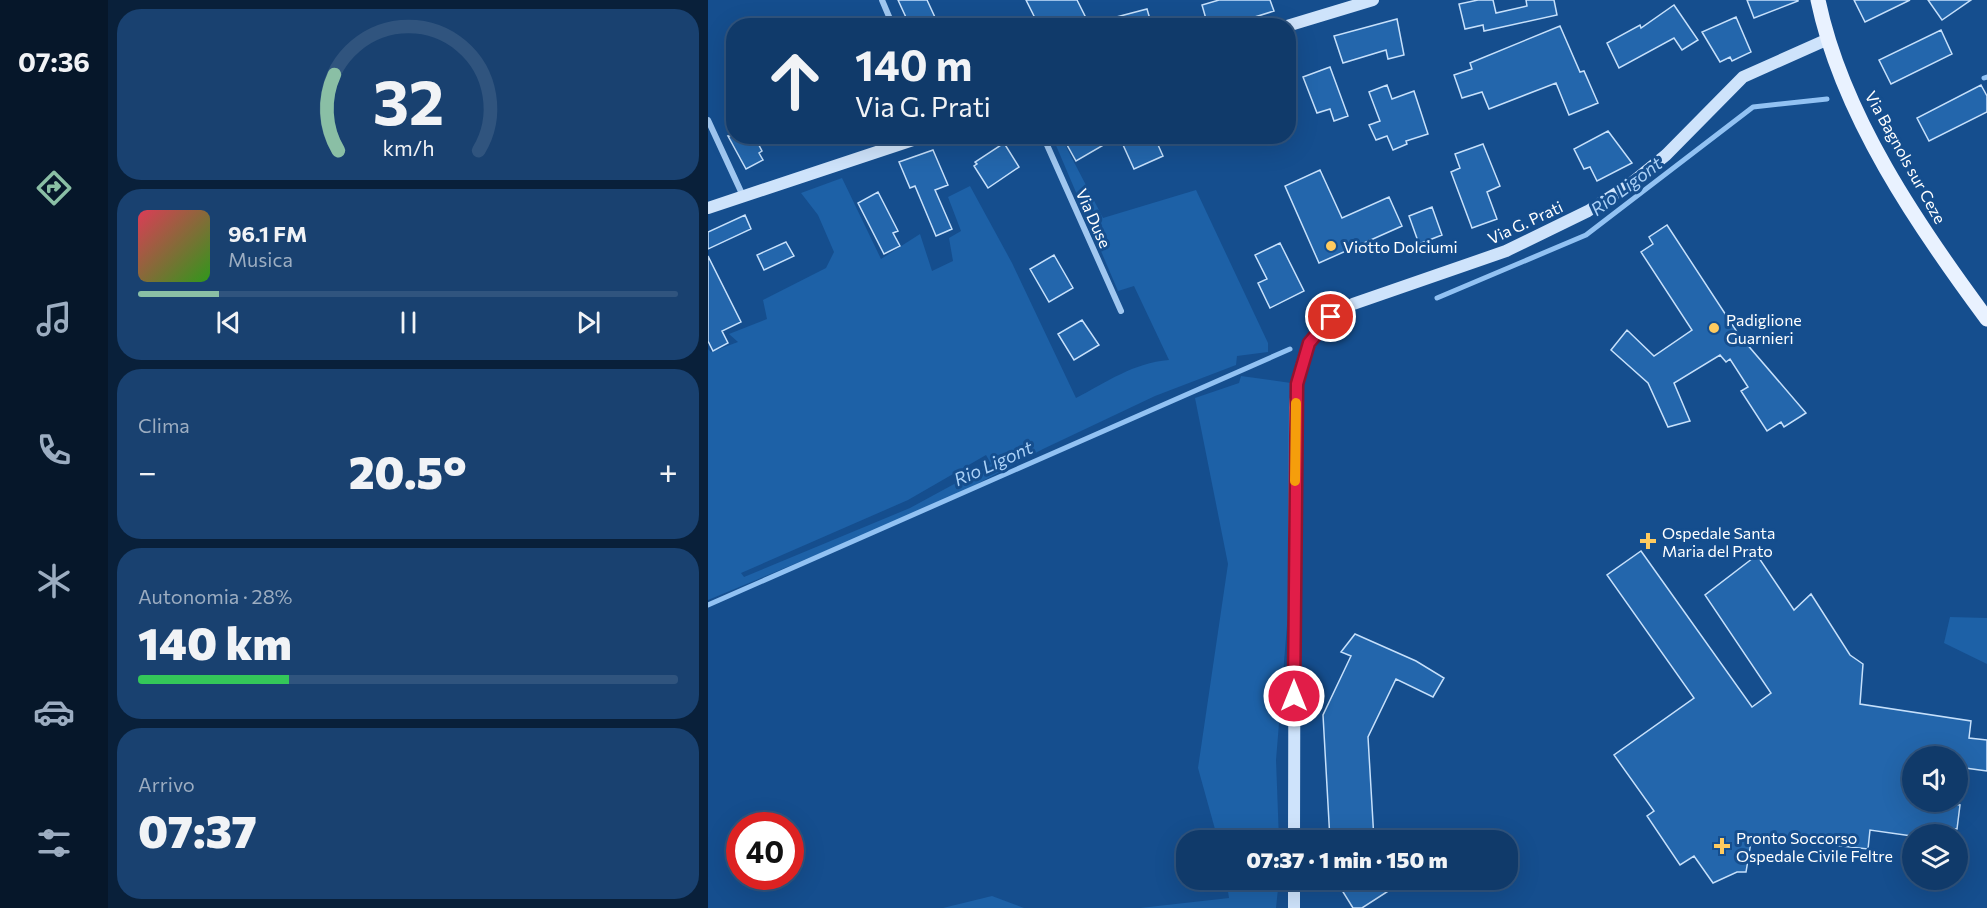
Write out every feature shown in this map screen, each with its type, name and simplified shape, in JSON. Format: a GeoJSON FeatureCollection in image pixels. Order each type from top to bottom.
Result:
{"type":"FeatureCollection","features":[{"type":"Feature","properties":{"kind":"main road","name":"Via Bagnols sur Ceze"},"geometry":{"type":"LineString","coordinates":[[1818,0],[1826,40],[1869,132],[1900,191],[1948,266],[1987,319]]}},
{"type":"Feature","properties":{"kind":"street"},"geometry":{"type":"LineString","coordinates":[[882,0],[890,18]]}},
{"type":"Feature","properties":{"kind":"street"},"geometry":{"type":"LineString","coordinates":[[1296,23],[1373,0]]}},
{"type":"Feature","properties":{"kind":"street","name":"Via G. Prati"},"geometry":{"type":"LineString","coordinates":[[1294,830],[1295,408],[1299,370],[1309,343],[1331,317],[1353,304],[1506,250],[1588,211],[1629,185],[1666,154],[1743,77],[1826,40]]}},
{"type":"Feature","properties":{"kind":"street"},"geometry":{"type":"LineString","coordinates":[[708,120],[744,197]]}},
{"type":"Feature","properties":{"kind":"street"},"geometry":{"type":"LineString","coordinates":[[708,208],[902,144]]}},
{"type":"Feature","properties":{"kind":"street","name":"Via Duse"},"geometry":{"type":"LineString","coordinates":[[1046,144],[1121,311]]}},
{"type":"Feature","properties":{"kind":"street"},"geometry":{"type":"LineString","coordinates":[[1294,890],[1294,908]]}},
{"type":"Feature","properties":{"kind":"shaded area"},"geometry":{"type":"Polygon","coordinates":[[[1055,144],[1065,144],[1103,218],[1196,190],[1268,343],[1268,352],[1237,356],[1236,365],[1155,396],[1043,449],[943,502],[708,600],[708,349],[711,352],[738,342],[729,334],[767,319],[763,300],[826,268],[834,252],[818,215],[801,193],[842,178],[881,259],[920,234],[932,271],[953,261],[949,238],[961,231],[948,197],[970,186],[1012,263],[1076,398],[1132,369],[1169,360],[1134,286],[1118,291],[1055,144]],[[986,455],[908,500],[741,573],[744,577],[910,508],[991,464],[986,455]]]}},
{"type":"Feature","properties":{"kind":"shaded area"},"geometry":{"type":"Polygon","coordinates":[[[1241,376],[1291,383],[1288,613],[1276,760],[1279,830],[1215,830],[1198,768],[1228,564],[1195,398],[1239,383],[1241,376]]]}},
{"type":"Feature","properties":{"kind":"shaded area"},"geometry":{"type":"Polygon","coordinates":[[[1950,617],[1987,618],[1987,664],[1944,643],[1950,617]]]}},
{"type":"Feature","properties":{"kind":"shaded area"},"geometry":{"type":"Polygon","coordinates":[[[1228,890],[1278,890],[1276,908],[1140,908],[1229,898],[1228,890]]]}},
{"type":"Feature","properties":{"kind":"shaded area"},"geometry":{"type":"Polygon","coordinates":[[[992,896],[1024,908],[943,908],[992,896]]]}},
{"type":"Feature","properties":{"kind":"building"},"geometry":{"type":"Polygon","coordinates":[[[898,0],[927,0],[935,18],[906,18],[898,0]]]}},
{"type":"Feature","properties":{"kind":"building"},"geometry":{"type":"Polygon","coordinates":[[[1026,0],[1077,0],[1086,18],[1035,18],[1026,0]]]}},
{"type":"Feature","properties":{"kind":"building"},"geometry":{"type":"Polygon","coordinates":[[[1219,0],[1270,0],[1274,11],[1252,18],[1206,18],[1202,5],[1219,0]]]}},
{"type":"Feature","properties":{"kind":"building"},"geometry":{"type":"Polygon","coordinates":[[[1493,0],[1496,13],[1527,6],[1526,0],[1554,0],[1557,15],[1484,31],[1483,25],[1465,29],[1459,4],[1493,0]]]}},
{"type":"Feature","properties":{"kind":"building"},"geometry":{"type":"Polygon","coordinates":[[[1747,0],[1798,0],[1798,1],[1754,18],[1747,0]]]}},
{"type":"Feature","properties":{"kind":"building"},"geometry":{"type":"Polygon","coordinates":[[[1854,0],[1910,0],[1865,22],[1854,0]]]}},
{"type":"Feature","properties":{"kind":"building"},"geometry":{"type":"Polygon","coordinates":[[[1928,0],[1971,0],[1942,20],[1928,0]]]}},
{"type":"Feature","properties":{"kind":"building"},"geometry":{"type":"Polygon","coordinates":[[[1674,5],[1698,40],[1682,50],[1674,38],[1619,68],[1607,43],[1640,25],[1641,28],[1674,5]]]}},
{"type":"Feature","properties":{"kind":"building"},"geometry":{"type":"Polygon","coordinates":[[[1147,9],[1150,18],[1112,18],[1147,9]]]}},
{"type":"Feature","properties":{"kind":"building"},"geometry":{"type":"Polygon","coordinates":[[[1736,17],[1751,52],[1732,61],[1730,57],[1720,62],[1702,32],[1736,17]]]}},
{"type":"Feature","properties":{"kind":"building"},"geometry":{"type":"Polygon","coordinates":[[[1397,19],[1404,55],[1388,59],[1386,50],[1343,63],[1334,36],[1397,19]]]}},
{"type":"Feature","properties":{"kind":"building"},"geometry":{"type":"Polygon","coordinates":[[[1560,26],[1580,72],[1584,71],[1598,103],[1569,115],[1556,83],[1489,109],[1482,92],[1462,98],[1454,75],[1472,69],[1470,63],[1560,26]]]}},
{"type":"Feature","properties":{"kind":"building"},"geometry":{"type":"Polygon","coordinates":[[[1941,30],[1952,54],[1891,84],[1879,60],[1941,30]]]}},
{"type":"Feature","properties":{"kind":"building"},"geometry":{"type":"Polygon","coordinates":[[[1330,67],[1348,116],[1334,121],[1330,109],[1317,113],[1303,77],[1330,67]]]}},
{"type":"Feature","properties":{"kind":"building"},"geometry":{"type":"Polygon","coordinates":[[[1387,85],[1392,99],[1414,91],[1428,134],[1406,141],[1407,144],[1393,150],[1387,136],[1376,140],[1369,125],[1380,121],[1369,92],[1387,85]]]}},
{"type":"Feature","properties":{"kind":"building"},"geometry":{"type":"Polygon","coordinates":[[[1981,85],[1987,96],[1987,112],[1929,141],[1917,118],[1981,85]]]}},
{"type":"Feature","properties":{"kind":"building"},"geometry":{"type":"Polygon","coordinates":[[[1608,131],[1632,163],[1597,181],[1590,167],[1584,169],[1574,149],[1608,131]]]}},
{"type":"Feature","properties":{"kind":"building"},"geometry":{"type":"Polygon","coordinates":[[[732,144],[758,144],[762,151],[759,153],[763,160],[746,169],[732,144]]]}},
{"type":"Feature","properties":{"kind":"building"},"geometry":{"type":"Polygon","coordinates":[[[1005,144],[1019,167],[988,188],[974,166],[977,164],[975,162],[1005,144]]]}},
{"type":"Feature","properties":{"kind":"building"},"geometry":{"type":"Polygon","coordinates":[[[1066,144],[1105,144],[1076,161],[1066,144]]]}},
{"type":"Feature","properties":{"kind":"building"},"geometry":{"type":"Polygon","coordinates":[[[1123,144],[1158,144],[1163,156],[1134,169],[1123,144]]]}},
{"type":"Feature","properties":{"kind":"building"},"geometry":{"type":"Polygon","coordinates":[[[1483,144],[1500,186],[1487,192],[1497,219],[1472,228],[1451,172],[1460,168],[1455,154],[1483,144]]]}},
{"type":"Feature","properties":{"kind":"building"},"geometry":{"type":"Polygon","coordinates":[[[933,150],[948,185],[935,190],[952,229],[936,236],[915,186],[910,188],[899,162],[933,150]]]}},
{"type":"Feature","properties":{"kind":"building"},"geometry":{"type":"Polygon","coordinates":[[[1320,170],[1342,218],[1389,197],[1402,226],[1319,263],[1285,186],[1320,170]]]}},
{"type":"Feature","properties":{"kind":"building"},"geometry":{"type":"Polygon","coordinates":[[[878,192],[898,231],[893,233],[900,246],[884,254],[858,203],[878,192]]]}},
{"type":"Feature","properties":{"kind":"building"},"geometry":{"type":"Polygon","coordinates":[[[1432,207],[1442,235],[1419,244],[1409,216],[1432,207]]]}},
{"type":"Feature","properties":{"kind":"building"},"geometry":{"type":"Polygon","coordinates":[[[745,215],[751,229],[708,249],[708,232],[745,215]]]}},
{"type":"Feature","properties":{"kind":"building","name":"Padiglione Guarnieri"},"geometry":{"type":"Polygon","coordinates":[[[1667,225],[1739,335],[1806,413],[1784,427],[1781,422],[1767,431],[1741,391],[1748,387],[1730,359],[1726,362],[1720,355],[1674,383],[1690,421],[1668,427],[1648,383],[1611,350],[1627,330],[1654,356],[1692,330],[1641,252],[1653,244],[1649,237],[1667,225]]]}},
{"type":"Feature","properties":{"kind":"building"},"geometry":{"type":"Polygon","coordinates":[[[786,242],[794,256],[764,270],[757,255],[786,242]]]}},
{"type":"Feature","properties":{"kind":"building"},"geometry":{"type":"Polygon","coordinates":[[[1280,243],[1304,291],[1270,308],[1258,283],[1267,279],[1255,255],[1280,243]]]}},
{"type":"Feature","properties":{"kind":"building"},"geometry":{"type":"Polygon","coordinates":[[[1054,255],[1073,288],[1049,302],[1030,269],[1054,255]]]}},
{"type":"Feature","properties":{"kind":"building"},"geometry":{"type":"Polygon","coordinates":[[[708,256],[741,322],[722,331],[728,343],[713,351],[708,341],[708,256]]]}},
{"type":"Feature","properties":{"kind":"building"},"geometry":{"type":"Polygon","coordinates":[[[1082,320],[1099,345],[1074,360],[1058,334],[1082,320]]]}},
{"type":"Feature","properties":{"kind":"building"},"geometry":{"type":"Polygon","coordinates":[[[1641,551],[1752,707],[1771,693],[1705,595],[1757,555],[1794,610],[1811,594],[1850,655],[1863,664],[1860,704],[1971,721],[1969,738],[1987,740],[1987,771],[1968,768],[1968,746],[1902,746],[1902,812],[1959,812],[1958,824],[1902,824],[1902,835],[1870,830],[1868,849],[1752,836],[1746,872],[1737,872],[1713,883],[1694,856],[1680,865],[1647,816],[1654,811],[1614,755],[1694,698],[1607,575],[1641,551]]]}},
{"type":"Feature","properties":{"kind":"building"},"geometry":{"type":"Polygon","coordinates":[[[1355,634],[1416,661],[1444,678],[1433,697],[1396,679],[1368,737],[1373,830],[1329,830],[1323,715],[1351,656],[1341,652],[1355,634]]]}},
{"type":"Feature","properties":{"kind":"building"},"geometry":{"type":"Polygon","coordinates":[[[1342,890],[1390,890],[1362,908],[1353,908],[1342,890]]]}},
{"type":"Feature","properties":{"kind":"waterway","name":"Rio Ligont"},"geometry":{"type":"LineString","coordinates":[[1437,298],[1586,235],[1753,107],[1827,99]]}},
{"type":"Feature","properties":{"kind":"waterway","name":"Rio Ligont"},"geometry":{"type":"LineString","coordinates":[[708,605],[1290,349]]}},
{"type":"Feature","properties":{"kind":"slow traffic"},"geometry":{"type":"LineString","coordinates":[[1295,481],[1296,403]]}},
{"type":"Feature","properties":{"kind":"place","name":"Viotto Dolciumi"},"geometry":{"type":"Point","coordinates":[1331,246]}},
{"type":"Feature","properties":{"kind":"place","name":"Padiglione Guarnieri"},"geometry":{"type":"Point","coordinates":[1714,328]}},
{"type":"Feature","properties":{"kind":"place","name":"Ospedale Santa Maria del Prato"},"geometry":{"type":"Point","coordinates":[1648,541]}},
{"type":"Feature","properties":{"kind":"place","name":"Pronto Soccorso Ospedale Civile Feltre"},"geometry":{"type":"Point","coordinates":[1722,846]}},
{"type":"Feature","properties":{"kind":"route"},"geometry":{"type":"LineString","coordinates":[[1294,696],[1297,384],[1303,356],[1309,343],[1331,317]]}}]}
